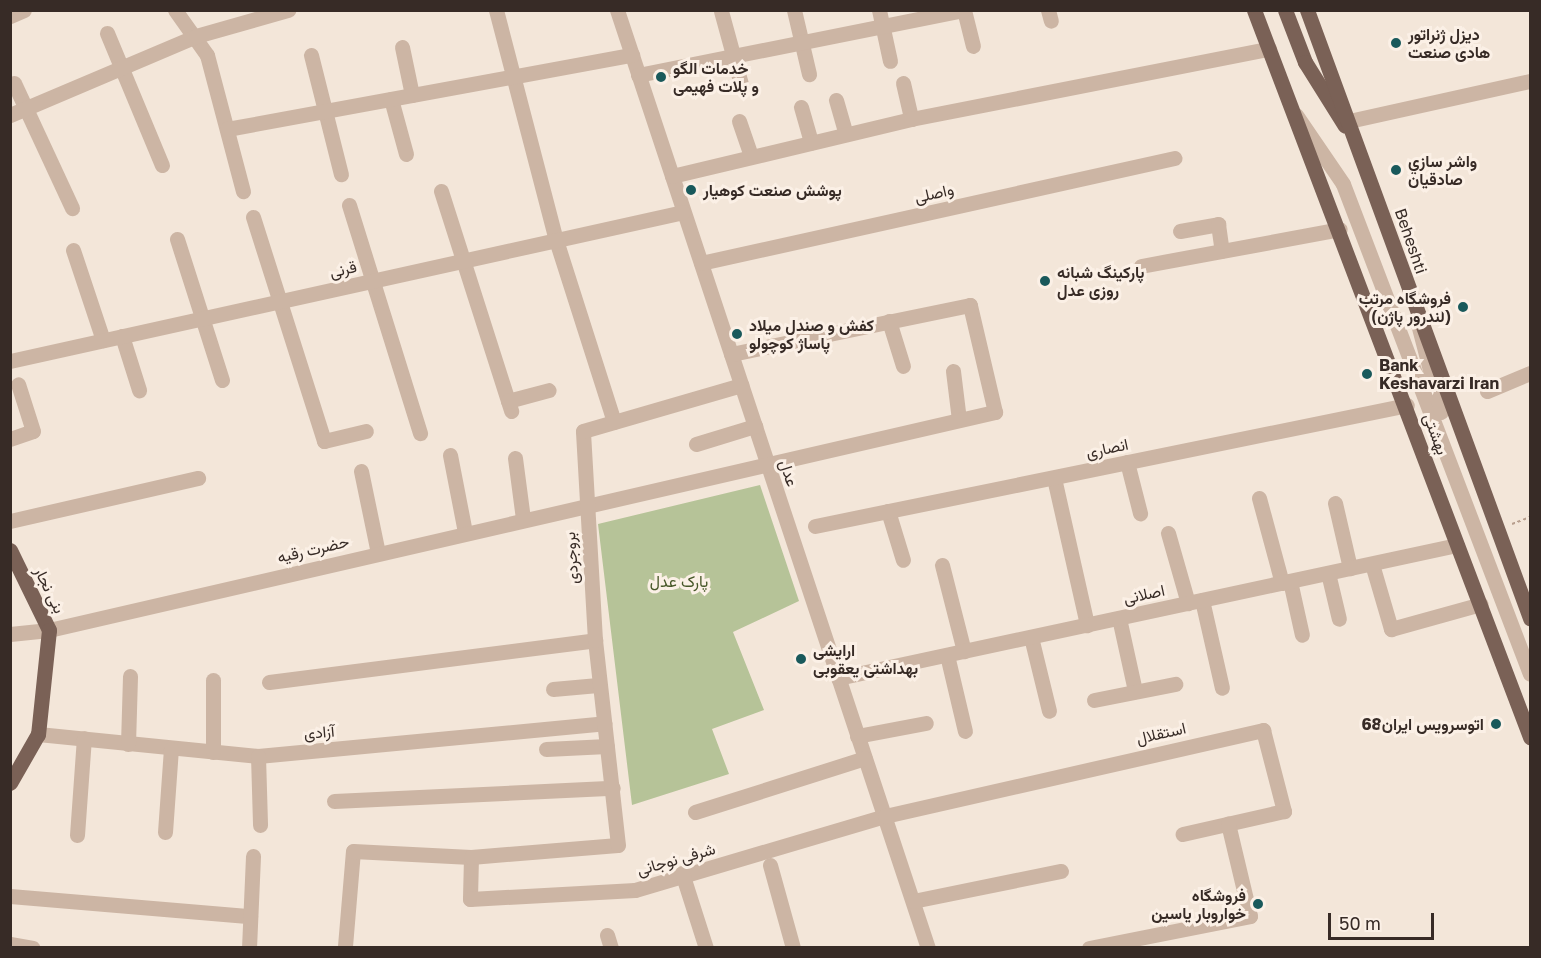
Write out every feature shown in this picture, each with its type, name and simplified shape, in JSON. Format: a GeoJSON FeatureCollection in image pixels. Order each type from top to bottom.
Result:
{"type":"FeatureCollection","features":[{"type":"Feature","properties":{"kind":"main road","name":"بهشتى"},"geometry":{"type":"LineString","coordinates":[[1254,10],[1407,405],[1530,737]]}},
{"type":"Feature","properties":{"kind":"main road"},"geometry":{"type":"LineString","coordinates":[[1285,10],[1319,86],[1357,143]]}},
{"type":"Feature","properties":{"kind":"main road","name":"Beheshti"},"geometry":{"type":"LineString","coordinates":[[1307,10],[1530,618]]}},
{"type":"Feature","properties":{"kind":"main road","name":"بنی نجار"},"geometry":{"type":"LineString","coordinates":[[10,550],[49,630],[38,734],[10,783]]}},
{"type":"Feature","properties":{"kind":"street"},"geometry":{"type":"LineString","coordinates":[[10,16],[24,10]]}},
{"type":"Feature","properties":{"kind":"street"},"geometry":{"type":"LineString","coordinates":[[175,10],[196,36],[207,55],[243,191]]}},
{"type":"Feature","properties":{"kind":"street"},"geometry":{"type":"LineString","coordinates":[[496,10],[526,136],[556,240],[614,422]]}},
{"type":"Feature","properties":{"kind":"street","name":"عدل"},"geometry":{"type":"LineString","coordinates":[[617,10],[928,948]]}},
{"type":"Feature","properties":{"kind":"street"},"geometry":{"type":"LineString","coordinates":[[794,10],[809,74]]}},
{"type":"Feature","properties":{"kind":"street"},"geometry":{"type":"LineString","coordinates":[[879,10],[890,61]]}},
{"type":"Feature","properties":{"kind":"street"},"geometry":{"type":"LineString","coordinates":[[638,75],[963,10],[973,46]]}},
{"type":"Feature","properties":{"kind":"street"},"geometry":{"type":"LineString","coordinates":[[18,112],[196,36],[284,11]]}},
{"type":"Feature","properties":{"kind":"street"},"geometry":{"type":"LineString","coordinates":[[721,11],[741,84]]}},
{"type":"Feature","properties":{"kind":"street"},"geometry":{"type":"LineString","coordinates":[[106,33],[162,165]]}},
{"type":"Feature","properties":{"kind":"street"},"geometry":{"type":"LineString","coordinates":[[402,47],[412,95]]}},
{"type":"Feature","properties":{"kind":"street"},"geometry":{"type":"LineString","coordinates":[[672,176],[911,119],[1269,49]]}},
{"type":"Feature","properties":{"kind":"street"},"geometry":{"type":"LineString","coordinates":[[310,55],[341,174]]}},
{"type":"Feature","properties":{"kind":"street"},"geometry":{"type":"LineString","coordinates":[[227,129],[632,55]]}},
{"type":"Feature","properties":{"kind":"street"},"geometry":{"type":"LineString","coordinates":[[1349,121],[1530,81]]}},
{"type":"Feature","properties":{"kind":"street"},"geometry":{"type":"LineString","coordinates":[[14,83],[18,112],[72,208]]}},
{"type":"Feature","properties":{"kind":"street"},"geometry":{"type":"LineString","coordinates":[[903,83],[911,119]]}},
{"type":"Feature","properties":{"kind":"street"},"geometry":{"type":"LineString","coordinates":[[391,99],[406,154]]}},
{"type":"Feature","properties":{"kind":"street"},"geometry":{"type":"LineString","coordinates":[[836,100],[846,134]]}},
{"type":"Feature","properties":{"kind":"street"},"geometry":{"type":"LineString","coordinates":[[801,107],[811,142]]}},
{"type":"Feature","properties":{"kind":"street"},"geometry":{"type":"LineString","coordinates":[[1294,112],[1343,184],[1530,674]]}},
{"type":"Feature","properties":{"kind":"street"},"geometry":{"type":"LineString","coordinates":[[739,121],[751,156]]}},
{"type":"Feature","properties":{"kind":"street","name":"واصلی"},"geometry":{"type":"LineString","coordinates":[[701,263],[1174,158]]}},
{"type":"Feature","properties":{"kind":"street"},"geometry":{"type":"LineString","coordinates":[[441,190],[510,406],[549,390]]}},
{"type":"Feature","properties":{"kind":"street"},"geometry":{"type":"LineString","coordinates":[[349,205],[420,433]]}},
{"type":"Feature","properties":{"kind":"street","name":"قرنی"},"geometry":{"type":"LineString","coordinates":[[10,361],[684,212]]}},
{"type":"Feature","properties":{"kind":"street"},"geometry":{"type":"LineString","coordinates":[[253,217],[282,301],[324,441],[366,431]]}},
{"type":"Feature","properties":{"kind":"street"},"geometry":{"type":"LineString","coordinates":[[1180,231],[1218,224],[1222,251]]}},
{"type":"Feature","properties":{"kind":"street"},"geometry":{"type":"LineString","coordinates":[[1141,266],[1340,229]]}},
{"type":"Feature","properties":{"kind":"street"},"geometry":{"type":"LineString","coordinates":[[177,239],[222,380]]}},
{"type":"Feature","properties":{"kind":"street"},"geometry":{"type":"LineString","coordinates":[[73,250],[103,340]]}},
{"type":"Feature","properties":{"kind":"street"},"geometry":{"type":"LineString","coordinates":[[1414,303],[1422,357],[1530,654]]}},
{"type":"Feature","properties":{"kind":"street","name":"حضرت رقیه"},"geometry":{"type":"LineString","coordinates":[[10,634],[49,630],[766,461],[995,412],[970,305],[890,321]]}},
{"type":"Feature","properties":{"kind":"street"},"geometry":{"type":"LineString","coordinates":[[731,354],[890,321],[903,366]]}},
{"type":"Feature","properties":{"kind":"street"},"geometry":{"type":"LineString","coordinates":[[122,336],[139,390]]}},
{"type":"Feature","properties":{"kind":"street"},"geometry":{"type":"LineString","coordinates":[[953,371],[959,420]]}},
{"type":"Feature","properties":{"kind":"street"},"geometry":{"type":"LineString","coordinates":[[1487,391],[1530,373]]}},
{"type":"Feature","properties":{"kind":"street"},"geometry":{"type":"LineString","coordinates":[[10,439],[33,431],[18,384]]}},
{"type":"Feature","properties":{"kind":"street","name":"بروجردی"},"geometry":{"type":"LineString","coordinates":[[471,857],[618,845],[613,789],[598,685],[586,504],[584,431],[741,385]]}},
{"type":"Feature","properties":{"kind":"street","name":"انصاری"},"geometry":{"type":"LineString","coordinates":[[815,526],[1407,405]]}},
{"type":"Feature","properties":{"kind":"street"},"geometry":{"type":"LineString","coordinates":[[696,444],[755,426]]}},
{"type":"Feature","properties":{"kind":"street"},"geometry":{"type":"LineString","coordinates":[[450,455],[465,532]]}},
{"type":"Feature","properties":{"kind":"street"},"geometry":{"type":"LineString","coordinates":[[515,458],[523,519]]}},
{"type":"Feature","properties":{"kind":"street"},"geometry":{"type":"LineString","coordinates":[[1127,462],[1140,513]]}},
{"type":"Feature","properties":{"kind":"street"},"geometry":{"type":"LineString","coordinates":[[361,471],[378,553]]}},
{"type":"Feature","properties":{"kind":"street"},"geometry":{"type":"LineString","coordinates":[[10,521],[198,478]]}},
{"type":"Feature","properties":{"kind":"street"},"geometry":{"type":"LineString","coordinates":[[1054,478],[1088,625]]}},
{"type":"Feature","properties":{"kind":"street"},"geometry":{"type":"LineString","coordinates":[[1259,498],[1302,635]]}},
{"type":"Feature","properties":{"kind":"street"},"geometry":{"type":"LineString","coordinates":[[1335,503],[1350,568]]}},
{"type":"Feature","properties":{"kind":"street"},"geometry":{"type":"LineString","coordinates":[[888,511],[903,560]]}},
{"type":"Feature","properties":{"kind":"street"},"geometry":{"type":"LineString","coordinates":[[1168,532],[1195,602],[1222,688]]}},
{"type":"Feature","properties":{"kind":"street","name":"اصلانی"},"geometry":{"type":"LineString","coordinates":[[838,678],[1457,545]]}},
{"type":"Feature","properties":{"kind":"street"},"geometry":{"type":"LineString","coordinates":[[1372,564],[1391,629],[1481,604]]}},
{"type":"Feature","properties":{"kind":"street"},"geometry":{"type":"LineString","coordinates":[[942,565],[964,651]]}},
{"type":"Feature","properties":{"kind":"street"},"geometry":{"type":"LineString","coordinates":[[1328,573],[1339,618]]}},
{"type":"Feature","properties":{"kind":"street"},"geometry":{"type":"LineString","coordinates":[[1119,618],[1135,691]]}},
{"type":"Feature","properties":{"kind":"street"},"geometry":{"type":"LineString","coordinates":[[1031,636],[1049,711]]}},
{"type":"Feature","properties":{"kind":"street"},"geometry":{"type":"LineString","coordinates":[[269,682],[595,640]]}},
{"type":"Feature","properties":{"kind":"street"},"geometry":{"type":"LineString","coordinates":[[947,655],[965,731]]}},
{"type":"Feature","properties":{"kind":"street"},"geometry":{"type":"LineString","coordinates":[[128,744],[130,676]]}},
{"type":"Feature","properties":{"kind":"street"},"geometry":{"type":"LineString","coordinates":[[213,680],[213,752]]}},
{"type":"Feature","properties":{"kind":"street"},"geometry":{"type":"LineString","coordinates":[[1094,700],[1175,684]]}},
{"type":"Feature","properties":{"kind":"street"},"geometry":{"type":"LineString","coordinates":[[553,689],[598,685]]}},
{"type":"Feature","properties":{"kind":"street","name":"آزادی"},"geometry":{"type":"LineString","coordinates":[[38,734],[258,756],[604,723]]}},
{"type":"Feature","properties":{"kind":"street"},"geometry":{"type":"LineString","coordinates":[[857,736],[926,723]]}},
{"type":"Feature","properties":{"kind":"street","name":"استقلال"},"geometry":{"type":"LineString","coordinates":[[885,816],[1263,730],[1284,812],[1183,834]]}},
{"type":"Feature","properties":{"kind":"street"},"geometry":{"type":"LineString","coordinates":[[76,835],[84,738]]}},
{"type":"Feature","properties":{"kind":"street"},"geometry":{"type":"LineString","coordinates":[[546,749],[607,746]]}},
{"type":"Feature","properties":{"kind":"street"},"geometry":{"type":"LineString","coordinates":[[165,832],[171,749]]}},
{"type":"Feature","properties":{"kind":"street"},"geometry":{"type":"LineString","coordinates":[[258,756],[260,825]]}},
{"type":"Feature","properties":{"kind":"street"},"geometry":{"type":"LineString","coordinates":[[695,812],[865,758]]}},
{"type":"Feature","properties":{"kind":"street"},"geometry":{"type":"LineString","coordinates":[[334,801],[613,789]]}},
{"type":"Feature","properties":{"kind":"street","name":"شرفی نوجانی"},"geometry":{"type":"LineString","coordinates":[[471,857],[470,899],[635,890],[682,873],[885,816]]}},
{"type":"Feature","properties":{"kind":"street"},"geometry":{"type":"LineString","coordinates":[[1089,948],[1250,916],[1228,824]]}},
{"type":"Feature","properties":{"kind":"street"},"geometry":{"type":"LineString","coordinates":[[345,946],[353,851],[471,857]]}},
{"type":"Feature","properties":{"kind":"street"},"geometry":{"type":"LineString","coordinates":[[249,948],[253,856]]}},
{"type":"Feature","properties":{"kind":"street"},"geometry":{"type":"LineString","coordinates":[[770,865],[793,948]]}},
{"type":"Feature","properties":{"kind":"street"},"geometry":{"type":"LineString","coordinates":[[913,901],[1061,871]]}},
{"type":"Feature","properties":{"kind":"street"},"geometry":{"type":"LineString","coordinates":[[682,873],[706,948]]}},
{"type":"Feature","properties":{"kind":"street"},"geometry":{"type":"LineString","coordinates":[[10,896],[250,916]]}},
{"type":"Feature","properties":{"kind":"street"},"geometry":{"type":"LineString","coordinates":[[10,944],[33,948]]}},
{"type":"Feature","properties":{"kind":"path"},"geometry":{"type":"LineString","coordinates":[[1498,530],[1530,517]]}},
{"type":"Feature","properties":{"kind":"green space","name":"پارک عدل"},"geometry":{"type":"Polygon","coordinates":[[[760,485],[799,601],[733,632],[764,710],[712,729],[729,774],[632,805],[598,524],[760,485]]]}},
{"type":"Feature","properties":{"kind":"place","name":"دیزل ژنراتور هادی صنعت"},"geometry":{"type":"Point","coordinates":[1396,43]}},
{"type":"Feature","properties":{"kind":"place","name":"خدمات الگو و پلات فهیمی"},"geometry":{"type":"Point","coordinates":[661,77]}},
{"type":"Feature","properties":{"kind":"place","name":"واشر سازي صادقیان"},"geometry":{"type":"Point","coordinates":[1396,170]}},
{"type":"Feature","properties":{"kind":"place","name":"پوشش صنعت کوهیار"},"geometry":{"type":"Point","coordinates":[691,190]}},
{"type":"Feature","properties":{"kind":"place","name":"پارکینگ شبانه روزی عدل"},"geometry":{"type":"Point","coordinates":[1045,281]}},
{"type":"Feature","properties":{"kind":"place","name":"فروشگاه مرتب (لندرور پاژن)"},"geometry":{"type":"Point","coordinates":[1463,307]}},
{"type":"Feature","properties":{"kind":"place","name":"کفش و صندل میلاد پاساژ کوچولو"},"geometry":{"type":"Point","coordinates":[737,334]}},
{"type":"Feature","properties":{"kind":"place","name":"Bank Keshavarzi Iran"},"geometry":{"type":"Point","coordinates":[1367,374]}},
{"type":"Feature","properties":{"kind":"place","name":"ارایشی بهداشتی یعقوبی"},"geometry":{"type":"Point","coordinates":[801,659]}},
{"type":"Feature","properties":{"kind":"place","name":"اتوسرویس ایران68"},"geometry":{"type":"Point","coordinates":[1496,724]}},
{"type":"Feature","properties":{"kind":"place","name":"فروشگاه خواروبار یاسین"},"geometry":{"type":"Point","coordinates":[1258,904]}}]}
